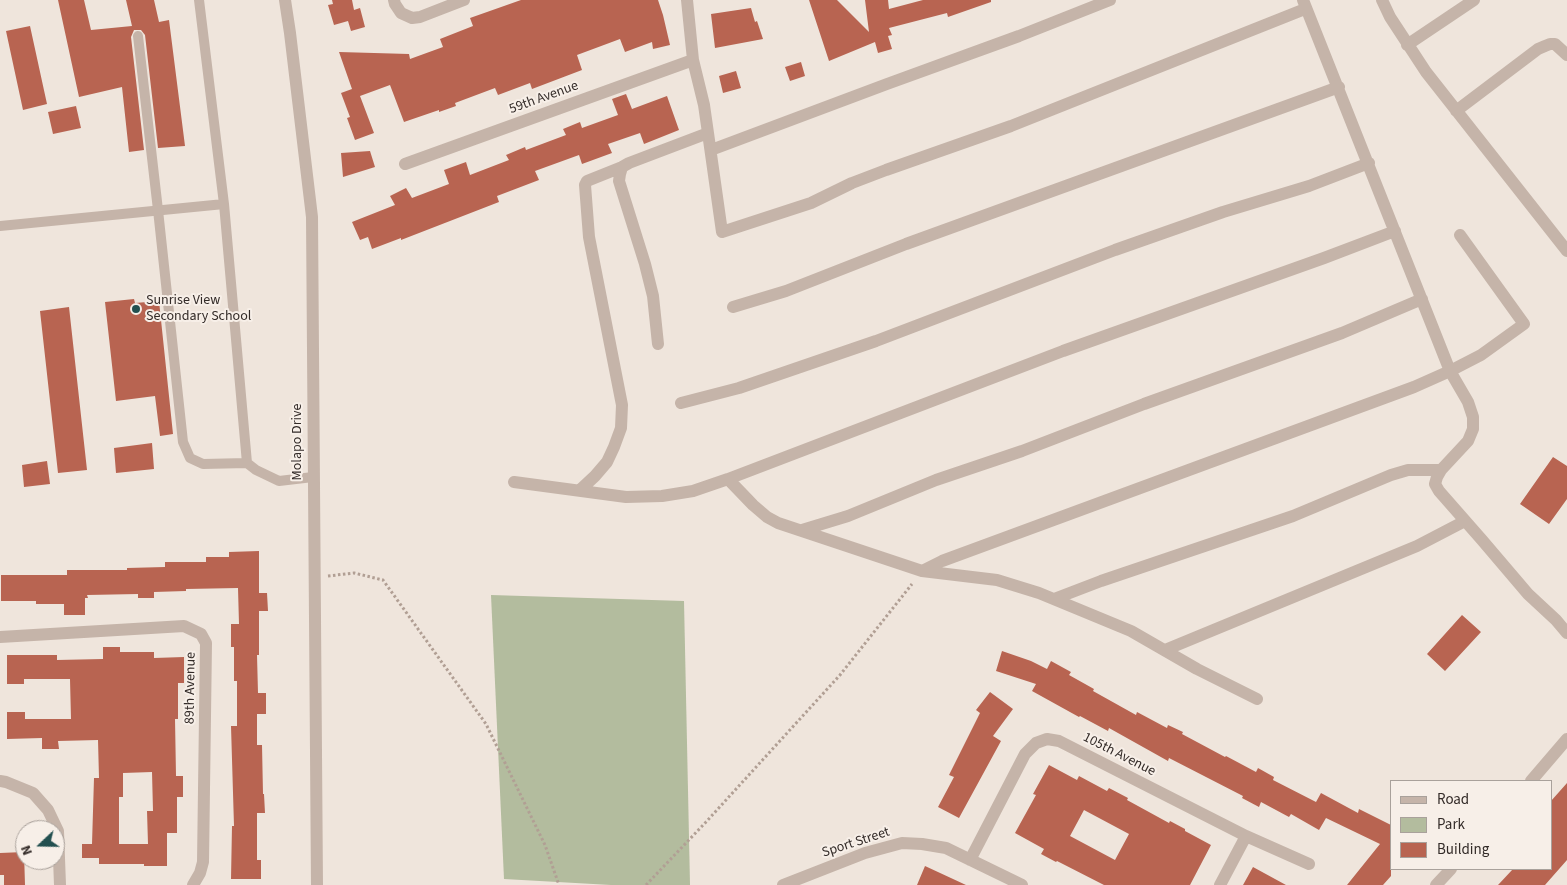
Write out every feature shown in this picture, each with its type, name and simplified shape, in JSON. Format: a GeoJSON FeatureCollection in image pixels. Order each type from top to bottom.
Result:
{"type":"FeatureCollection","features":[{"type":"Feature","properties":{"kind":"street","name":"Molapo Drive"},"geometry":{"type":"LineString","coordinates":[[285,0],[312,218],[317,885]]}},
{"type":"Feature","properties":{"kind":"street"},"geometry":{"type":"LineString","coordinates":[[394,0],[401,13],[412,18],[420,17],[464,0]]}},
{"type":"Feature","properties":{"kind":"street"},"geometry":{"type":"LineString","coordinates":[[687,0],[692,60],[704,105],[722,232],[811,202],[886,170],[1011,126],[1304,4],[1339,87],[1450,371],[1468,402],[1473,417],[1473,429],[1468,441],[1440,470],[1435,484],[1528,594],[1567,633]]}},
{"type":"Feature","properties":{"kind":"street"},"geometry":{"type":"LineString","coordinates":[[711,150],[1019,36],[1110,0]]}},
{"type":"Feature","properties":{"kind":"street"},"geometry":{"type":"LineString","coordinates":[[1382,0],[1407,45],[1456,111],[1567,251]]}},
{"type":"Feature","properties":{"kind":"street"},"geometry":{"type":"LineString","coordinates":[[1407,45],[1474,0]]}},
{"type":"Feature","properties":{"kind":"street"},"geometry":{"type":"LineString","coordinates":[[1456,111],[1538,49],[1555,44],[1567,56]]}},
{"type":"Feature","properties":{"kind":"street","name":"59th Avenue"},"geometry":{"type":"LineString","coordinates":[[405,164],[692,60]]}},
{"type":"Feature","properties":{"kind":"street"},"geometry":{"type":"LineString","coordinates":[[733,307],[786,291],[906,244],[1339,87]]}},
{"type":"Feature","properties":{"kind":"street"},"geometry":{"type":"LineString","coordinates":[[580,490],[607,462],[621,428],[622,405],[589,237],[585,185],[592,178],[708,133]]}},
{"type":"Feature","properties":{"kind":"street"},"geometry":{"type":"LineString","coordinates":[[681,403],[739,388],[876,340],[1114,250],[1223,212],[1309,186],[1369,163]]}},
{"type":"Feature","properties":{"kind":"street"},"geometry":{"type":"LineString","coordinates":[[622,167],[619,181],[651,288],[658,344]]}},
{"type":"Feature","properties":{"kind":"street"},"geometry":{"type":"LineString","coordinates":[[514,482],[626,497],[662,496],[693,491],[1063,351],[1395,231]]}},
{"type":"Feature","properties":{"kind":"street"},"geometry":{"type":"LineString","coordinates":[[922,571],[942,561],[1414,387],[1480,355],[1524,324],[1460,235]]}},
{"type":"Feature","properties":{"kind":"street"},"geometry":{"type":"LineString","coordinates":[[802,530],[848,516],[936,480],[1031,448],[1144,404],[1342,333],[1422,299]]}},
{"type":"Feature","properties":{"kind":"street"},"geometry":{"type":"LineString","coordinates":[[1054,599],[1100,581],[1292,516],[1391,475],[1408,470],[1440,470]]}},
{"type":"Feature","properties":{"kind":"street"},"geometry":{"type":"LineString","coordinates":[[728,479],[752,505],[778,523],[922,571],[997,580],[1039,593],[1132,631],[1197,669],[1257,699]]}},
{"type":"Feature","properties":{"kind":"street"},"geometry":{"type":"LineString","coordinates":[[1165,650],[1416,546],[1465,521]]}},
{"type":"Feature","properties":{"kind":"street","name":"89th Avenue"},"geometry":{"type":"LineString","coordinates":[[0,637],[184,626],[201,634],[206,643],[203,862],[200,873],[193,885]]}},
{"type":"Feature","properties":{"kind":"street","name":"105th Avenue"},"geometry":{"type":"LineString","coordinates":[[970,860],[1025,754],[1036,743],[1047,739],[1059,741],[1246,836],[1310,864]]}},
{"type":"Feature","properties":{"kind":"street"},"geometry":{"type":"LineString","coordinates":[[1532,780],[1567,739]]}},
{"type":"Feature","properties":{"kind":"street"},"geometry":{"type":"LineString","coordinates":[[0,781],[33,793],[48,810],[58,831],[60,885]]}},
{"type":"Feature","properties":{"kind":"street"},"geometry":{"type":"LineString","coordinates":[[1220,885],[1246,836]]}},
{"type":"Feature","properties":{"kind":"street","name":"Sport Street"},"geometry":{"type":"LineString","coordinates":[[783,885],[865,852],[902,843],[946,848],[1022,885]]}},
{"type":"Feature","properties":{"kind":"street"},"geometry":{"type":"LineString","coordinates":[[1436,885],[1451,870]]}},
{"type":"Feature","properties":{"kind":"lane"},"geometry":{"type":"LineString","coordinates":[[199,0],[224,204],[247,463]]}},
{"type":"Feature","properties":{"kind":"lane"},"geometry":{"type":"LineString","coordinates":[[138,36],[183,442],[190,458],[203,464],[247,463],[256,470],[279,481],[313,477]]}},
{"type":"Feature","properties":{"kind":"lane"},"geometry":{"type":"LineString","coordinates":[[0,226],[224,204]]}},
{"type":"Feature","properties":{"kind":"path"},"geometry":{"type":"LineString","coordinates":[[646,885],[840,675],[922,571]]}},
{"type":"Feature","properties":{"kind":"path"},"geometry":{"type":"LineString","coordinates":[[315,578],[354,573],[383,580],[486,724],[545,846],[559,885]]}},
{"type":"Feature","properties":{"kind":"green space"},"geometry":{"type":"Polygon","coordinates":[[[491,595],[684,601],[690,885],[611,885],[504,879],[491,595]]]}},
{"type":"Feature","properties":{"kind":"building"},"geometry":{"type":"Polygon","coordinates":[[[58,0],[84,0],[91,30],[132,26],[126,0],[154,0],[159,22],[169,20],[185,146],[158,148],[145,35],[141,30],[134,30],[131,37],[144,150],[129,152],[122,87],[79,97],[58,0]]]}},
{"type":"Feature","properties":{"kind":"building"},"geometry":{"type":"Polygon","coordinates":[[[332,0],[352,0],[354,10],[360,8],[365,27],[351,31],[348,21],[334,25],[328,5],[333,4],[332,0]]]}},
{"type":"Feature","properties":{"kind":"building"},"geometry":{"type":"Polygon","coordinates":[[[521,0],[658,0],[670,45],[653,49],[652,42],[625,52],[620,39],[577,55],[582,70],[532,89],[530,83],[498,95],[495,88],[455,103],[456,106],[404,122],[390,85],[360,96],[374,133],[355,140],[347,118],[350,117],[341,93],[352,89],[339,52],[409,54],[410,59],[443,47],[440,39],[473,26],[470,18],[521,0]]]}},
{"type":"Feature","properties":{"kind":"building"},"geometry":{"type":"Polygon","coordinates":[[[809,0],[837,0],[869,32],[865,0],[888,0],[889,9],[923,0],[991,0],[991,2],[948,17],[947,13],[889,28],[892,35],[888,36],[892,49],[878,53],[875,42],[829,61],[809,0]]]}},
{"type":"Feature","properties":{"kind":"building"},"geometry":{"type":"Polygon","coordinates":[[[751,8],[763,39],[715,48],[711,14],[751,8]]]}},
{"type":"Feature","properties":{"kind":"building"},"geometry":{"type":"Polygon","coordinates":[[[30,26],[47,104],[23,110],[6,31],[30,26]]]}},
{"type":"Feature","properties":{"kind":"building"},"geometry":{"type":"Polygon","coordinates":[[[801,62],[805,76],[790,81],[785,67],[801,62]]]}},
{"type":"Feature","properties":{"kind":"building"},"geometry":{"type":"Polygon","coordinates":[[[736,71],[741,88],[723,93],[719,76],[736,71]]]}},
{"type":"Feature","properties":{"kind":"building"},"geometry":{"type":"Polygon","coordinates":[[[626,94],[632,109],[667,96],[679,130],[644,144],[640,133],[608,144],[612,153],[582,164],[579,155],[535,171],[539,180],[497,196],[499,202],[401,240],[401,238],[372,249],[368,237],[360,240],[352,222],[395,205],[390,196],[406,188],[412,198],[449,184],[444,170],[466,162],[470,175],[509,160],[506,155],[525,147],[526,150],[566,135],[563,129],[580,122],[582,128],[618,115],[612,99],[626,94]]]}},
{"type":"Feature","properties":{"kind":"building"},"geometry":{"type":"Polygon","coordinates":[[[76,106],[81,128],[53,134],[48,112],[76,106]]]}},
{"type":"Feature","properties":{"kind":"building"},"geometry":{"type":"Polygon","coordinates":[[[370,151],[375,167],[343,177],[341,153],[370,151]]]}},
{"type":"Feature","properties":{"kind":"building"},"geometry":{"type":"Polygon","coordinates":[[[134,299],[135,303],[159,301],[173,434],[160,436],[155,396],[116,401],[105,302],[134,299]]]}},
{"type":"Feature","properties":{"kind":"building"},"geometry":{"type":"Polygon","coordinates":[[[69,307],[87,470],[58,473],[40,311],[69,307]]]}},
{"type":"Feature","properties":{"kind":"building"},"geometry":{"type":"Polygon","coordinates":[[[152,443],[154,469],[116,473],[114,448],[152,443]]]}},
{"type":"Feature","properties":{"kind":"building"},"geometry":{"type":"Polygon","coordinates":[[[1553,457],[1567,466],[1567,499],[1549,524],[1520,504],[1553,457]]]}},
{"type":"Feature","properties":{"kind":"building"},"geometry":{"type":"Polygon","coordinates":[[[47,461],[50,484],[24,487],[22,465],[47,461]]]}},
{"type":"Feature","properties":{"kind":"building"},"geometry":{"type":"Polygon","coordinates":[[[259,551],[259,593],[267,593],[268,611],[259,611],[259,655],[257,655],[258,693],[266,693],[266,714],[257,714],[257,745],[262,745],[265,813],[257,813],[257,860],[261,860],[261,879],[231,879],[232,826],[234,826],[231,726],[237,726],[237,681],[234,681],[234,647],[231,647],[231,624],[239,624],[238,588],[154,592],[154,598],[138,598],[138,594],[87,595],[88,598],[85,598],[85,615],[64,615],[64,604],[36,604],[36,601],[1,601],[1,575],[67,575],[67,570],[127,570],[127,568],[165,567],[165,562],[206,562],[206,557],[229,557],[229,552],[259,551]]]}},
{"type":"Feature","properties":{"kind":"building"},"geometry":{"type":"Polygon","coordinates":[[[1462,615],[1481,632],[1445,671],[1427,654],[1462,615]]]}},
{"type":"Feature","properties":{"kind":"building"},"geometry":{"type":"Polygon","coordinates":[[[103,647],[120,647],[120,652],[154,652],[154,658],[184,657],[184,683],[178,683],[178,719],[175,719],[176,776],[183,776],[183,797],[177,797],[177,833],[167,833],[167,866],[99,864],[99,858],[82,858],[82,844],[92,844],[94,778],[99,778],[98,740],[58,741],[59,749],[42,749],[42,738],[7,739],[7,712],[25,712],[25,719],[71,719],[70,679],[24,679],[24,684],[7,684],[7,655],[57,655],[57,660],[103,659],[103,647]],[[152,772],[123,773],[123,797],[119,797],[119,844],[148,844],[147,811],[153,811],[152,772]]]}},
{"type":"Feature","properties":{"kind":"building"},"geometry":{"type":"Polygon","coordinates":[[[1002,651],[1047,669],[1051,661],[1071,672],[1069,675],[1094,689],[1093,691],[1136,715],[1137,712],[1167,728],[1168,725],[1183,732],[1182,734],[1256,772],[1258,768],[1274,777],[1273,780],[1316,802],[1321,793],[1358,813],[1359,809],[1390,824],[1391,876],[1383,885],[1347,885],[1380,844],[1326,818],[1319,830],[1291,814],[1289,817],[1261,802],[1259,807],[1242,798],[1243,796],[1169,758],[1168,761],[1109,728],[1108,731],[1079,717],[1032,691],[1036,684],[996,671],[1002,651]]]}},
{"type":"Feature","properties":{"kind":"building"},"geometry":{"type":"Polygon","coordinates":[[[990,692],[1013,709],[993,736],[1001,741],[959,818],[938,807],[954,777],[949,775],[980,713],[976,710],[990,692]]]}},
{"type":"Feature","properties":{"kind":"building"},"geometry":{"type":"Polygon","coordinates":[[[1049,765],[1077,780],[1079,776],[1107,791],[1109,788],[1128,798],[1127,800],[1169,823],[1170,821],[1185,829],[1185,831],[1211,845],[1190,885],[1104,885],[1041,854],[1044,849],[1015,833],[1036,795],[1033,794],[1049,765]],[[1084,810],[1070,836],[1115,860],[1129,834],[1084,810]]]}},
{"type":"Feature","properties":{"kind":"building"},"geometry":{"type":"Polygon","coordinates":[[[1567,783],[1567,860],[1545,885],[1498,885],[1512,870],[1552,870],[1552,800],[1567,783]]]}},
{"type":"Feature","properties":{"kind":"building"},"geometry":{"type":"Polygon","coordinates":[[[15,852],[15,870],[25,870],[25,885],[4,885],[4,875],[0,875],[0,853],[15,852]]]}},
{"type":"Feature","properties":{"kind":"building"},"geometry":{"type":"Polygon","coordinates":[[[925,866],[966,885],[917,885],[925,866]]]}},
{"type":"Feature","properties":{"kind":"building"},"geometry":{"type":"Polygon","coordinates":[[[1253,867],[1286,885],[1243,885],[1253,867]]]}},
{"type":"Feature","properties":{"kind":"place","name":"Sunrise View Secondary School"},"geometry":{"type":"Point","coordinates":[136,309]}}]}
